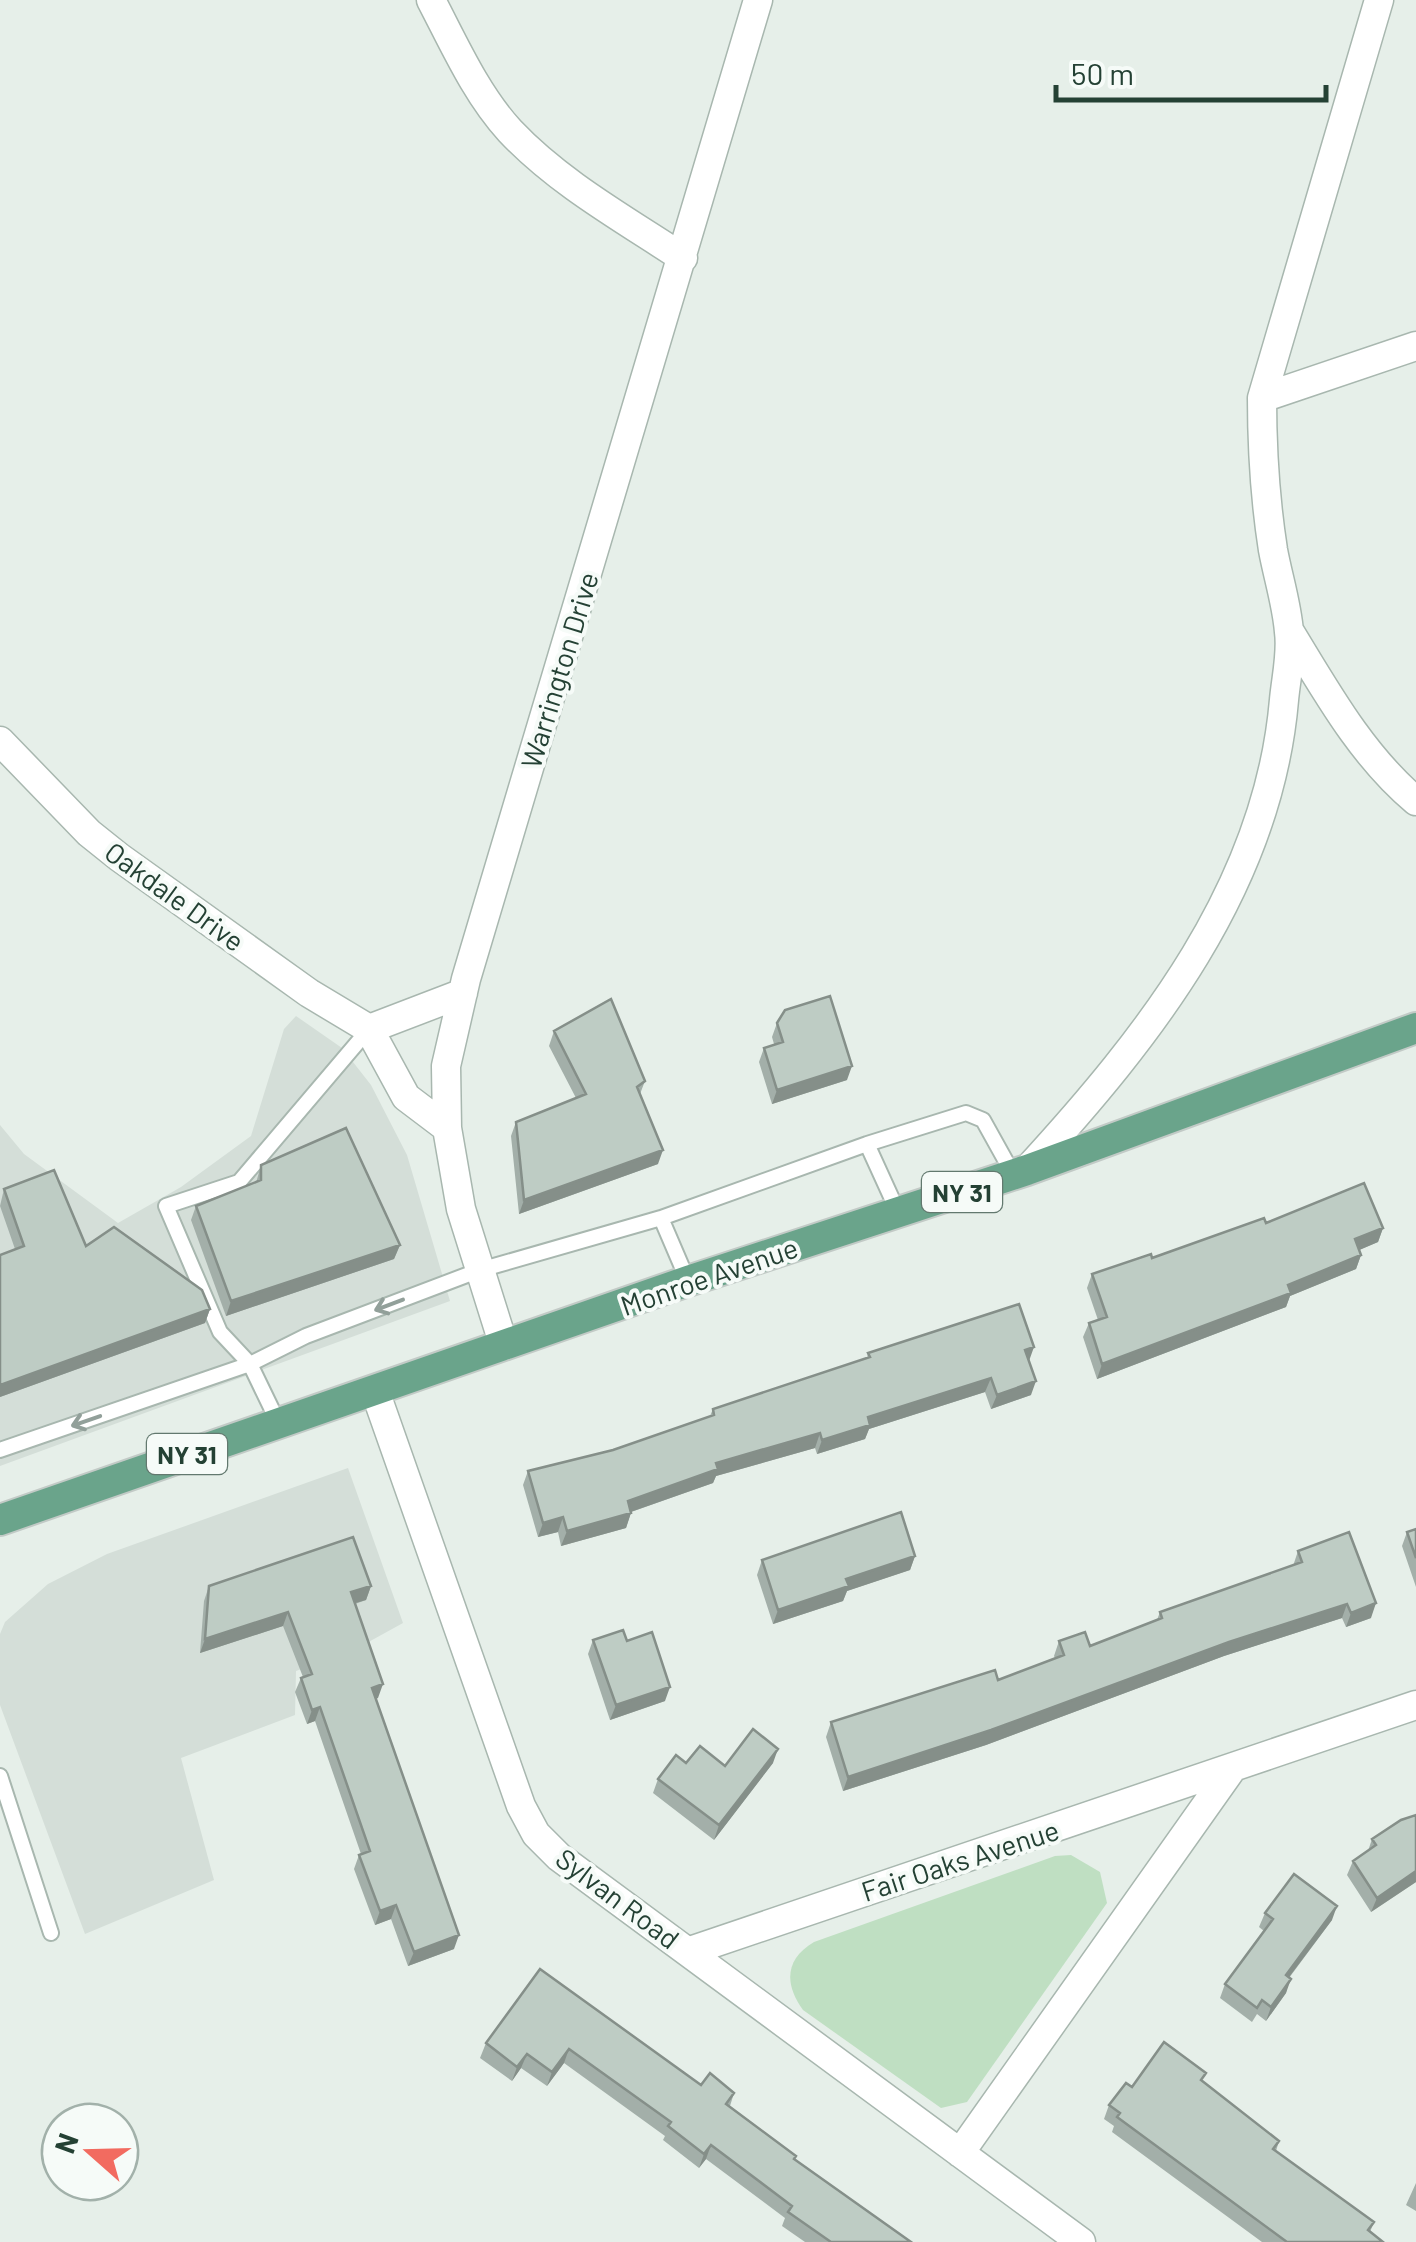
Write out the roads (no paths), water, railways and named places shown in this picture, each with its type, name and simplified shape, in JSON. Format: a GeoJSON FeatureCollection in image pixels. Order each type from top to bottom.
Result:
{"type":"FeatureCollection","features":[{"type":"Feature","properties":{"kind":"main road","name":"Monroe Avenue"},"geometry":{"type":"LineString","coordinates":[[0,1520],[688,1281],[1020,1172],[1416,1028]]}},
{"type":"Feature","properties":{"kind":"street"},"geometry":{"type":"LineString","coordinates":[[431,0],[464,64],[508,129],[577,188],[683,258]]}},
{"type":"Feature","properties":{"kind":"street","name":"Warrington Drive"},"geometry":{"type":"LineString","coordinates":[[504,1346],[460,1209],[447,1128],[446,1066],[463,992],[758,0]]}},
{"type":"Feature","properties":{"kind":"street"},"geometry":{"type":"LineString","coordinates":[[1020,1172],[1142,1039],[1196,956],[1235,880],[1264,810],[1281,737],[1290,632],[1270,534],[1262,460],[1262,398],[1379,0]]}},
{"type":"Feature","properties":{"kind":"street"},"geometry":{"type":"LineString","coordinates":[[1262,398],[1416,346]]}},
{"type":"Feature","properties":{"kind":"street"},"geometry":{"type":"LineString","coordinates":[[1290,632],[1336,706],[1384,768],[1416,801]]}},
{"type":"Feature","properties":{"kind":"street","name":"Oakdale Drive"},"geometry":{"type":"LineString","coordinates":[[0,741],[75,819],[119,857],[309,993],[369,1028]]}},
{"type":"Feature","properties":{"kind":"street"},"geometry":{"type":"LineString","coordinates":[[447,1128],[406,1097],[369,1028],[463,992]]}},
{"type":"Feature","properties":{"kind":"street","name":"Sylvan Road"},"geometry":{"type":"LineString","coordinates":[[374,1390],[521,1806],[536,1834],[558,1857],[1080,2242]]}},
{"type":"Feature","properties":{"kind":"street","name":"Fair Oaks Avenue"},"geometry":{"type":"LineString","coordinates":[[690,1951],[1416,1705]]}},
{"type":"Feature","properties":{"kind":"street"},"geometry":{"type":"LineString","coordinates":[[960,2152],[1230,1770]]}},
{"type":"Feature","properties":{"kind":"lane"},"geometry":{"type":"LineString","coordinates":[[278,1422],[250,1364],[220,1332],[166,1206],[239,1182],[369,1028]]}},
{"type":"Feature","properties":{"kind":"lane"},"geometry":{"type":"LineString","coordinates":[[0,1450],[250,1364],[306,1336],[480,1270],[661,1218],[866,1144],[966,1113],[983,1120],[1020,1172]]}},
{"type":"Feature","properties":{"kind":"lane"},"geometry":{"type":"LineString","coordinates":[[866,1144],[898,1212]]}},
{"type":"Feature","properties":{"kind":"lane"},"geometry":{"type":"LineString","coordinates":[[661,1218],[688,1281]]}},
{"type":"Feature","properties":{"kind":"lane"},"geometry":{"type":"LineString","coordinates":[[0,1776],[5,1807],[51,1933]]}}]}
